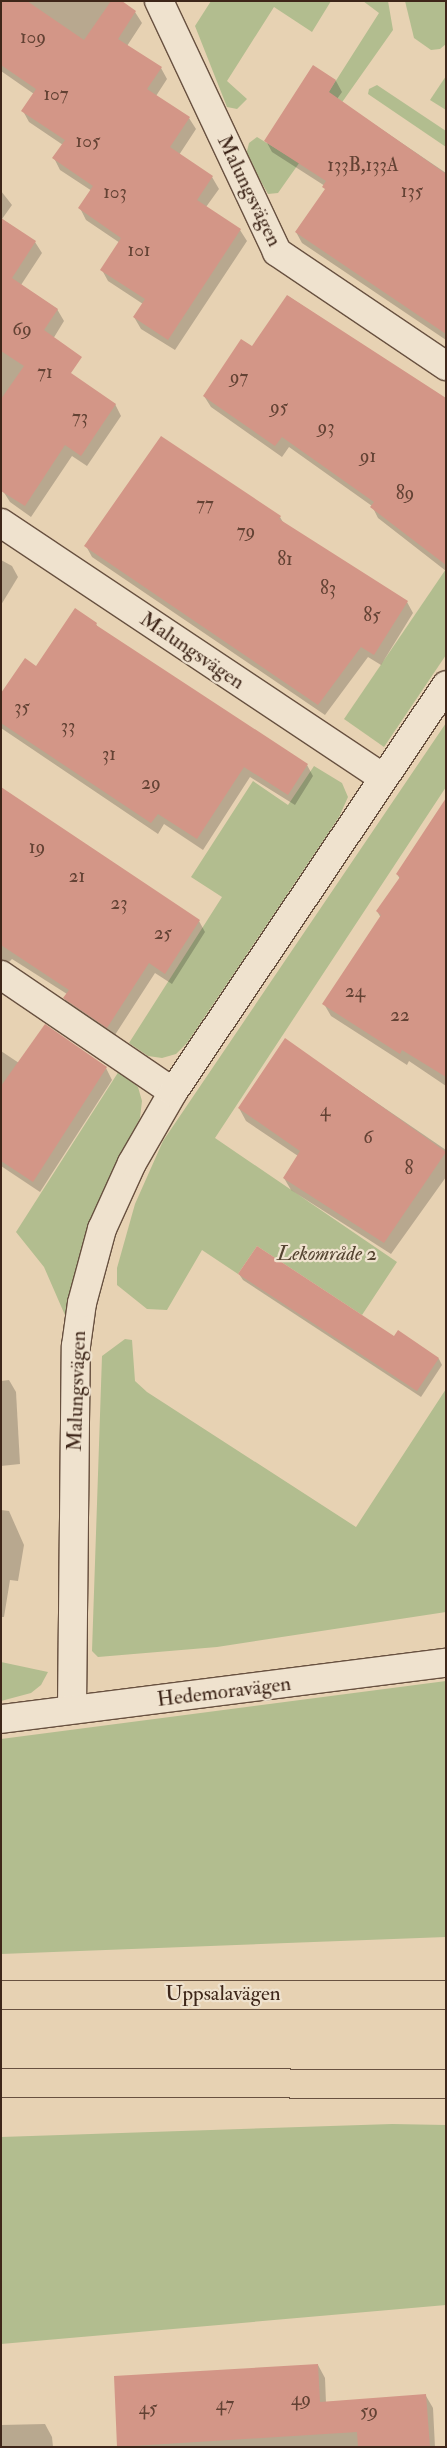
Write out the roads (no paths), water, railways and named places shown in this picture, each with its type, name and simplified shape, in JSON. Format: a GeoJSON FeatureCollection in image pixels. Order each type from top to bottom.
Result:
{"type":"FeatureCollection","features":[{"type":"Feature","properties":{"kind":"highway","name":"Uppsalavägen"},"geometry":{"type":"LineString","coordinates":[[1,1995],[446,1995]]}},
{"type":"Feature","properties":{"kind":"highway"},"geometry":{"type":"LineString","coordinates":[[1,2083],[446,2084]]}},
{"type":"Feature","properties":{"kind":"street","name":"Malungsvägen"},"geometry":{"type":"LineString","coordinates":[[159,1],[277,252],[446,366]]}},
{"type":"Feature","properties":{"kind":"street","name":"Malungsvägen"},"geometry":{"type":"LineString","coordinates":[[1,523],[383,778]]}},
{"type":"Feature","properties":{"kind":"street","name":"Malungsvägen"},"geometry":{"type":"LineString","coordinates":[[72,1709],[76,1346],[82,1302],[102,1229],[132,1163],[173,1092],[446,686]]}},
{"type":"Feature","properties":{"kind":"street"},"geometry":{"type":"LineString","coordinates":[[1,975],[173,1092]]}},
{"type":"Feature","properties":{"kind":"street","name":"Hedemoravägen"},"geometry":{"type":"LineString","coordinates":[[1,1719],[446,1663]]}},
{"type":"Feature","properties":{"kind":"park label","name":"Lekområde 2"},"geometry":{"type":"Point","coordinates":[327,1254]}}]}
